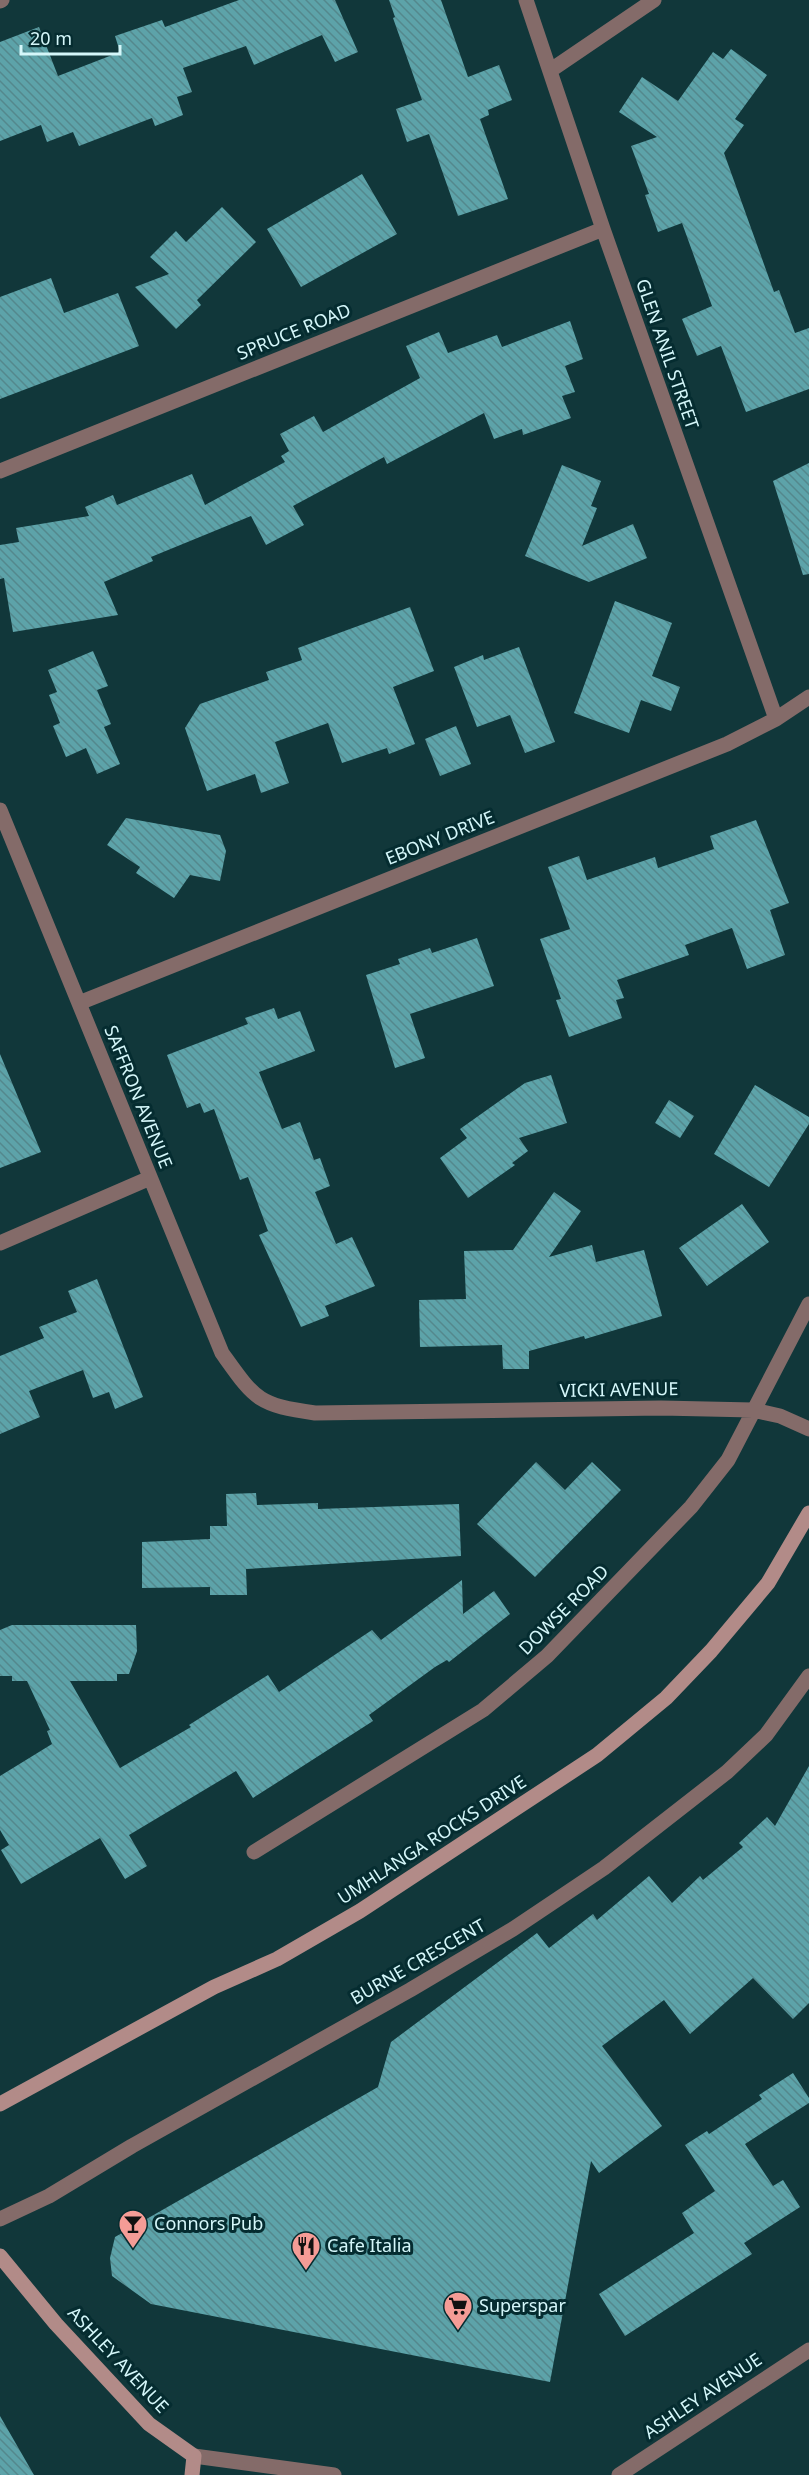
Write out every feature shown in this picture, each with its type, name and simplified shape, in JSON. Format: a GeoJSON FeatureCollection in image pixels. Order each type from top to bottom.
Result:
{"type":"FeatureCollection","features":[{"type":"Feature","properties":{"kind":"main road","name":"UMHLANGA ROCKS DRIVE"},"geometry":{"type":"LineString","coordinates":[[0,2104],[214,1987],[277,1959],[360,1911],[597,1755],[666,1698],[711,1651],[768,1583],[809,1513]]}},
{"type":"Feature","properties":{"kind":"main road","name":"ASHLEY AVENUE"},"geometry":{"type":"LineString","coordinates":[[0,2256],[56,2324],[149,2424],[194,2456]]}},
{"type":"Feature","properties":{"kind":"main road"},"geometry":{"type":"LineString","coordinates":[[192,2475],[194,2456]]}},
{"type":"Feature","properties":{"kind":"street","name":"GLEN ANIL STREET"},"geometry":{"type":"LineString","coordinates":[[526,0],[603,229],[776,719]]}},
{"type":"Feature","properties":{"kind":"street"},"geometry":{"type":"LineString","coordinates":[[551,70],[654,0]]}},
{"type":"Feature","properties":{"kind":"street","name":"SPRUCE ROAD"},"geometry":{"type":"LineString","coordinates":[[0,471],[603,229]]}},
{"type":"Feature","properties":{"kind":"street","name":"EBONY DRIVE"},"geometry":{"type":"LineString","coordinates":[[79,1003],[727,744],[776,719],[809,697]]}},
{"type":"Feature","properties":{"kind":"street","name":"SAFFRON AVENUE"},"geometry":{"type":"LineString","coordinates":[[0,810],[222,1353],[250,1393]]}},
{"type":"Feature","properties":{"kind":"street"},"geometry":{"type":"LineString","coordinates":[[0,1243],[150,1179]]}},
{"type":"Feature","properties":{"kind":"street","name":"DOWSE ROAD"},"geometry":{"type":"LineString","coordinates":[[254,1852],[483,1710],[522,1679],[631,1572],[691,1507],[728,1460],[809,1304]]}},
{"type":"Feature","properties":{"kind":"street","name":"VICKI AVENUE"},"geometry":{"type":"LineString","coordinates":[[250,1393],[278,1408],[315,1413],[661,1408],[753,1410],[780,1416],[809,1429]]}},
{"type":"Feature","properties":{"kind":"street","name":"BURNE CRESCENT"},"geometry":{"type":"LineString","coordinates":[[0,2219],[49,2196],[132,2146],[411,1990],[513,1929],[595,1874],[728,1772],[766,1735],[809,1676]]}},
{"type":"Feature","properties":{"kind":"street","name":"ASHLEY AVENUE"},"geometry":{"type":"LineString","coordinates":[[626,2473],[809,2350]]}},
{"type":"Feature","properties":{"kind":"street","name":"ASHLEY AVENUE"},"geometry":{"type":"LineString","coordinates":[[194,2456],[334,2475]]}},
{"type":"Feature","properties":{"kind":"building"},"geometry":{"type":"Polygon","coordinates":[[[239,0],[335,0],[358,52],[335,62],[322,35],[254,65],[246,46],[183,68],[192,92],[177,97],[183,115],[155,126],[152,118],[79,146],[73,132],[47,142],[41,125],[0,141],[0,42],[39,27],[58,76],[120,52],[115,36],[162,20],[165,27],[239,0]]]}},
{"type":"Feature","properties":{"kind":"building"},"geometry":{"type":"Polygon","coordinates":[[[389,0],[441,0],[468,77],[499,65],[512,100],[488,110],[489,115],[480,119],[508,199],[458,216],[429,134],[407,142],[396,109],[422,100],[393,18],[395,17],[389,0]]]}},
{"type":"Feature","properties":{"kind":"building"},"geometry":{"type":"Polygon","coordinates":[[[731,49],[767,75],[735,119],[744,125],[724,153],[774,292],[779,290],[795,333],[809,328],[809,389],[746,412],[721,346],[697,356],[682,319],[712,306],[682,223],[658,232],[645,195],[649,194],[631,146],[657,137],[619,112],[642,77],[678,101],[713,52],[723,59],[731,49]]]}},
{"type":"Feature","properties":{"kind":"building"},"geometry":{"type":"Polygon","coordinates":[[[362,174],[397,234],[301,287],[267,229],[362,174]]]}},
{"type":"Feature","properties":{"kind":"building"},"geometry":{"type":"Polygon","coordinates":[[[222,207],[256,242],[197,300],[201,305],[176,329],[135,287],[169,274],[150,257],[176,231],[186,242],[222,207]]]}},
{"type":"Feature","properties":{"kind":"building"},"geometry":{"type":"Polygon","coordinates":[[[51,278],[64,313],[118,293],[139,346],[0,399],[0,297],[51,278]]]}},
{"type":"Feature","properties":{"kind":"building"},"geometry":{"type":"Polygon","coordinates":[[[570,321],[583,359],[565,366],[575,392],[562,396],[571,418],[523,435],[522,429],[494,439],[484,413],[387,464],[384,457],[293,506],[304,525],[266,545],[251,516],[151,557],[153,561],[104,582],[118,615],[13,632],[4,578],[0,579],[0,545],[19,542],[16,528],[89,516],[85,507],[113,495],[117,505],[192,474],[205,505],[285,462],[281,456],[289,451],[280,434],[314,416],[323,432],[420,378],[406,346],[439,332],[448,353],[497,335],[502,347],[570,321]]]}},
{"type":"Feature","properties":{"kind":"building"},"geometry":{"type":"Polygon","coordinates":[[[809,463],[809,574],[803,575],[773,481],[809,463]]]}},
{"type":"Feature","properties":{"kind":"building"},"geometry":{"type":"Polygon","coordinates":[[[562,465],[601,481],[591,506],[597,508],[582,546],[633,524],[647,558],[589,582],[525,556],[562,465]]]}},
{"type":"Feature","properties":{"kind":"building"},"geometry":{"type":"Polygon","coordinates":[[[615,601],[672,623],[652,676],[680,687],[671,711],[641,700],[629,733],[574,713],[615,601]]]}},
{"type":"Feature","properties":{"kind":"building"},"geometry":{"type":"Polygon","coordinates":[[[410,607],[434,671],[393,687],[415,744],[389,754],[387,748],[342,763],[328,723],[275,742],[289,783],[261,793],[255,774],[207,791],[185,728],[200,704],[269,680],[266,672],[302,660],[298,648],[410,607]]]}},
{"type":"Feature","properties":{"kind":"building"},"geometry":{"type":"Polygon","coordinates":[[[519,647],[555,742],[525,753],[510,715],[477,727],[454,667],[483,655],[484,660],[519,647]]]}},
{"type":"Feature","properties":{"kind":"building"},"geometry":{"type":"Polygon","coordinates":[[[93,651],[108,686],[97,690],[111,724],[104,727],[120,764],[97,774],[86,748],[66,757],[53,726],[60,723],[49,695],[57,692],[48,670],[93,651]]]}},
{"type":"Feature","properties":{"kind":"building"},"geometry":{"type":"Polygon","coordinates":[[[456,726],[471,764],[440,776],[425,739],[456,726]]]}},
{"type":"Feature","properties":{"kind":"building"},"geometry":{"type":"Polygon","coordinates":[[[126,818],[220,835],[226,851],[220,881],[190,875],[174,898],[136,873],[140,867],[107,845],[126,818]]]}},
{"type":"Feature","properties":{"kind":"building"},"geometry":{"type":"Polygon","coordinates":[[[756,820],[789,903],[770,910],[785,955],[747,969],[732,928],[685,945],[689,955],[617,980],[624,998],[616,1000],[622,1018],[569,1037],[556,1000],[561,999],[540,939],[570,929],[548,867],[579,856],[587,880],[655,857],[658,868],[714,849],[710,836],[756,820]]]}},
{"type":"Feature","properties":{"kind":"building"},"geometry":{"type":"Polygon","coordinates":[[[477,938],[494,986],[410,1014],[425,1058],[395,1068],[366,975],[400,964],[398,959],[430,948],[432,953],[477,938]]]}},
{"type":"Feature","properties":{"kind":"building"},"geometry":{"type":"Polygon","coordinates":[[[274,1008],[278,1019],[300,1011],[315,1051],[259,1072],[282,1129],[300,1122],[314,1160],[320,1158],[330,1186],[315,1192],[336,1244],[352,1237],[375,1286],[325,1306],[329,1316],[301,1327],[259,1235],[268,1231],[248,1177],[240,1180],[214,1109],[204,1113],[200,1103],[187,1108],[167,1055],[248,1024],[245,1018],[274,1008]]]}},
{"type":"Feature","properties":{"kind":"building"},"geometry":{"type":"Polygon","coordinates":[[[0,1054],[41,1152],[0,1168],[0,1054]]]}},
{"type":"Feature","properties":{"kind":"building"},"geometry":{"type":"Polygon","coordinates":[[[551,1075],[567,1123],[519,1138],[528,1151],[512,1163],[515,1165],[468,1198],[440,1158],[467,1138],[460,1129],[525,1083],[551,1075]]]}},
{"type":"Feature","properties":{"kind":"building"},"geometry":{"type":"Polygon","coordinates":[[[755,1085],[809,1117],[809,1124],[769,1187],[714,1154],[755,1085]]]}},
{"type":"Feature","properties":{"kind":"building"},"geometry":{"type":"Polygon","coordinates":[[[669,1100],[694,1116],[680,1138],[655,1123],[669,1100]]]}},
{"type":"Feature","properties":{"kind":"building"},"geometry":{"type":"Polygon","coordinates":[[[554,1192],[581,1211],[549,1257],[592,1245],[596,1262],[644,1250],[662,1316],[585,1339],[584,1336],[529,1351],[529,1369],[503,1369],[502,1345],[420,1347],[419,1300],[466,1299],[464,1251],[513,1250],[554,1192]]]}},
{"type":"Feature","properties":{"kind":"building"},"geometry":{"type":"Polygon","coordinates":[[[742,1204],[769,1242],[707,1286],[679,1248],[742,1204]]]}},
{"type":"Feature","properties":{"kind":"building"},"geometry":{"type":"Polygon","coordinates":[[[97,1279],[143,1397],[115,1409],[109,1392],[93,1398],[83,1370],[29,1391],[40,1417],[0,1434],[0,1356],[44,1338],[39,1327],[77,1312],[68,1291],[97,1279]]]}},
{"type":"Feature","properties":{"kind":"building"},"geometry":{"type":"Polygon","coordinates":[[[536,1462],[565,1490],[592,1462],[621,1490],[535,1577],[477,1524],[536,1462]]]}},
{"type":"Feature","properties":{"kind":"building"},"geometry":{"type":"Polygon","coordinates":[[[256,1493],[257,1505],[318,1503],[318,1509],[459,1504],[461,1556],[246,1569],[247,1595],[210,1595],[210,1587],[142,1588],[142,1542],[210,1539],[210,1526],[227,1526],[226,1494],[256,1493]]]}},
{"type":"Feature","properties":{"kind":"building"},"geometry":{"type":"Polygon","coordinates":[[[462,1580],[463,1614],[494,1591],[510,1614],[449,1662],[447,1660],[435,1667],[369,1715],[373,1721],[253,1798],[236,1771],[129,1835],[147,1866],[125,1879],[100,1838],[21,1884],[1,1850],[9,1845],[0,1830],[0,1776],[52,1744],[47,1731],[50,1730],[27,1681],[12,1681],[12,1676],[0,1676],[0,1630],[12,1625],[136,1625],[137,1651],[129,1674],[117,1674],[117,1681],[70,1681],[120,1768],[191,1727],[189,1725],[268,1675],[279,1692],[372,1630],[381,1640],[462,1580]]]}},
{"type":"Feature","properties":{"kind":"building"},"geometry":{"type":"Polygon","coordinates":[[[809,1766],[809,2003],[793,2019],[753,1978],[690,2034],[664,2000],[602,2046],[662,2126],[599,2173],[591,2161],[550,2382],[151,2304],[112,2276],[110,2258],[115,2237],[378,2087],[391,2042],[537,1933],[549,1948],[593,1914],[597,1920],[649,1876],[672,1903],[700,1876],[703,1880],[743,1847],[739,1843],[767,1817],[775,1826],[809,1766]]]}},
{"type":"Feature","properties":{"kind":"building"},"geometry":{"type":"Polygon","coordinates":[[[793,2073],[809,2098],[809,2103],[745,2144],[773,2186],[783,2180],[800,2207],[744,2243],[752,2254],[625,2336],[599,2294],[694,2233],[682,2213],[715,2191],[685,2145],[707,2131],[709,2134],[762,2099],[759,2095],[793,2073]]]}},
{"type":"Feature","properties":{"kind":"building"},"geometry":{"type":"Polygon","coordinates":[[[0,2416],[34,2475],[0,2475],[0,2416]]]}},
{"type":"Feature","properties":{"kind":"place","name":"Connors Pub"},"geometry":{"type":"Point","coordinates":[133,2250]}},
{"type":"Feature","properties":{"kind":"place","name":"Cafe Italia"},"geometry":{"type":"Point","coordinates":[306,2272]}},
{"type":"Feature","properties":{"kind":"place","name":"Superspar"},"geometry":{"type":"Point","coordinates":[458,2332]}}]}
